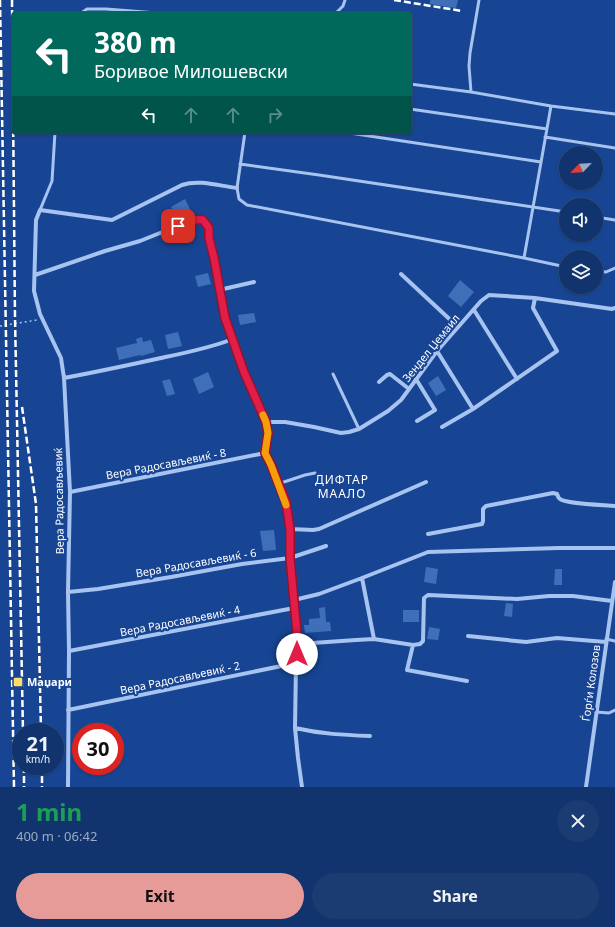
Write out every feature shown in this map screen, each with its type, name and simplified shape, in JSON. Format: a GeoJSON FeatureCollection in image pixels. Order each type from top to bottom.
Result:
{"type":"FeatureCollection","features":[{"type":"Feature","properties":{"kind":"street"},"geometry":{"type":"LineString","coordinates":[[40,210],[112,220],[182,185],[189,183],[236,188]]}},
{"type":"Feature","properties":{"kind":"street","name":"Вера Радосављевиќ"},"geometry":{"type":"LineString","coordinates":[[40,210],[36,220],[34,291],[40,314],[61,358],[64,378],[70,492],[68,592],[68,787]]}},
{"type":"Feature","properties":{"kind":"street"},"geometry":{"type":"LineString","coordinates":[[35,275],[140,241],[199,219],[203,220],[209,228],[209,238],[225,318],[244,372],[266,422],[268,433],[265,453],[286,502],[290,529],[290,558],[298,644],[296,662],[295,728],[302,787]]}},
{"type":"Feature","properties":{"kind":"street"},"geometry":{"type":"LineString","coordinates":[[401,274],[458,327]]}},
{"type":"Feature","properties":{"kind":"street"},"geometry":{"type":"LineString","coordinates":[[219,290],[254,282]]}},
{"type":"Feature","properties":{"kind":"street","name":"Зендел Џемаил"},"geometry":{"type":"LineString","coordinates":[[266,422],[285,422],[341,433],[359,429],[388,411],[401,400],[436,352],[474,310],[481,300],[489,295],[535,298],[612,309],[615,308]]}},
{"type":"Feature","properties":{"kind":"street"},"geometry":{"type":"LineString","coordinates":[[442,427],[473,409],[557,350],[533,308],[535,298]]}},
{"type":"Feature","properties":{"kind":"street"},"geometry":{"type":"LineString","coordinates":[[474,310],[517,379]]}},
{"type":"Feature","properties":{"kind":"street"},"geometry":{"type":"LineString","coordinates":[[64,378],[190,352],[233,338]]}},
{"type":"Feature","properties":{"kind":"street"},"geometry":{"type":"LineString","coordinates":[[436,352],[473,409]]}},
{"type":"Feature","properties":{"kind":"street"},"geometry":{"type":"LineString","coordinates":[[379,382],[390,374],[409,389]]}},
{"type":"Feature","properties":{"kind":"street"},"geometry":{"type":"LineString","coordinates":[[416,379],[434,410],[417,421]]}},
{"type":"Feature","properties":{"kind":"street","name":"Вера Радосављевиќ - 8"},"geometry":{"type":"LineString","coordinates":[[70,492],[265,453]]}},
{"type":"Feature","properties":{"kind":"street"},"geometry":{"type":"LineString","coordinates":[[290,529],[319,529],[426,482]]}},
{"type":"Feature","properties":{"kind":"street"},"geometry":{"type":"LineString","coordinates":[[428,534],[482,524],[483,509],[486,506],[553,493],[557,494],[563,501],[615,506]]}},
{"type":"Feature","properties":{"kind":"street","name":"Вера Радосављевиќ - 6"},"geometry":{"type":"LineString","coordinates":[[68,592],[98,589],[242,564],[290,558],[326,546]]}},
{"type":"Feature","properties":{"kind":"street"},"geometry":{"type":"LineString","coordinates":[[294,600],[319,594],[428,552],[558,548],[615,548]]}},
{"type":"Feature","properties":{"kind":"street"},"geometry":{"type":"LineString","coordinates":[[362,578],[374,640]]}},
{"type":"Feature","properties":{"kind":"street","name":"Ѓорѓи Колозов"},"geometry":{"type":"LineString","coordinates":[[586,787],[615,582]]}},
{"type":"Feature","properties":{"kind":"street"},"geometry":{"type":"LineString","coordinates":[[298,644],[356,640],[374,640],[413,646],[420,644],[423,641],[424,598],[428,595],[518,599],[549,596],[573,596],[612,601]]}},
{"type":"Feature","properties":{"kind":"street","name":"Вера Радосављевиќ - 4"},"geometry":{"type":"LineString","coordinates":[[69,651],[294,608]]}},
{"type":"Feature","properties":{"kind":"street"},"geometry":{"type":"LineString","coordinates":[[468,636],[526,642],[557,638],[606,641]]}},
{"type":"Feature","properties":{"kind":"street"},"geometry":{"type":"LineString","coordinates":[[413,646],[408,670],[467,681]]}},
{"type":"Feature","properties":{"kind":"street","name":"Вера Радосављевиќ - 2"},"geometry":{"type":"LineString","coordinates":[[68,710],[296,662]]}},
{"type":"Feature","properties":{"kind":"street"},"geometry":{"type":"LineString","coordinates":[[295,728],[335,735],[370,736]]}},
{"type":"Feature","properties":{"kind":"lane"},"geometry":{"type":"LineString","coordinates":[[337,12],[345,0]]}},
{"type":"Feature","properties":{"kind":"lane"},"geometry":{"type":"LineString","coordinates":[[471,92],[470,53],[479,0]]}},
{"type":"Feature","properties":{"kind":"lane"},"geometry":{"type":"LineString","coordinates":[[83,12],[87,9],[144,12]]}},
{"type":"Feature","properties":{"kind":"lane"},"geometry":{"type":"LineString","coordinates":[[412,84],[471,92],[551,106],[615,114]]}},
{"type":"Feature","properties":{"kind":"lane"},"geometry":{"type":"LineString","coordinates":[[524,258],[551,106]]}},
{"type":"Feature","properties":{"kind":"lane"},"geometry":{"type":"LineString","coordinates":[[412,109],[546,129]]}},
{"type":"Feature","properties":{"kind":"lane"},"geometry":{"type":"LineString","coordinates":[[40,210],[52,181],[55,134]]}},
{"type":"Feature","properties":{"kind":"lane"},"geometry":{"type":"LineString","coordinates":[[245,134],[236,188],[239,199],[247,205],[559,266]]}},
{"type":"Feature","properties":{"kind":"lane"},"geometry":{"type":"LineString","coordinates":[[356,134],[541,162]]}},
{"type":"Feature","properties":{"kind":"lane"},"geometry":{"type":"LineString","coordinates":[[545,137],[615,148]]}},
{"type":"Feature","properties":{"kind":"lane"},"geometry":{"type":"LineString","coordinates":[[240,164],[559,211]]}},
{"type":"Feature","properties":{"kind":"lane"},"geometry":{"type":"LineString","coordinates":[[603,218],[615,220]]}},
{"type":"Feature","properties":{"kind":"lane"},"geometry":{"type":"LineString","coordinates":[[603,272],[615,268]]}},
{"type":"Feature","properties":{"kind":"lane"},"geometry":{"type":"LineString","coordinates":[[333,374],[359,429]]}},
{"type":"Feature","properties":{"kind":"lane"},"geometry":{"type":"LineString","coordinates":[[278,484],[315,473]]}},
{"type":"Feature","properties":{"kind":"lane"},"geometry":{"type":"LineString","coordinates":[[606,641],[615,641]]}},
{"type":"Feature","properties":{"kind":"lane"},"geometry":{"type":"LineString","coordinates":[[596,712],[609,713],[615,710]]}},
{"type":"Feature","properties":{"kind":"path"},"geometry":{"type":"LineString","coordinates":[[0,326],[43,320]]}},
{"type":"Feature","properties":{"kind":"building"},"geometry":{"type":"Polygon","coordinates":[[[430,0],[458,0],[456,8],[430,4],[430,0]]]}},
{"type":"Feature","properties":{"kind":"building"},"geometry":{"type":"Polygon","coordinates":[[[185,199],[190,209],[175,216],[171,207],[185,199]]]}},
{"type":"Feature","properties":{"kind":"building"},"geometry":{"type":"Polygon","coordinates":[[[208,273],[211,284],[198,287],[195,276],[208,273]]]}},
{"type":"Feature","properties":{"kind":"building"},"geometry":{"type":"Polygon","coordinates":[[[460,280],[474,292],[461,307],[448,296],[460,280]]]}},
{"type":"Feature","properties":{"kind":"building"},"geometry":{"type":"Polygon","coordinates":[[[254,313],[256,322],[240,325],[238,315],[254,313]]]}},
{"type":"Feature","properties":{"kind":"building"},"geometry":{"type":"Polygon","coordinates":[[[178,332],[182,346],[168,349],[165,335],[178,332]]]}},
{"type":"Feature","properties":{"kind":"building"},"geometry":{"type":"Polygon","coordinates":[[[142,337],[143,342],[151,340],[155,352],[119,360],[116,348],[137,343],[136,339],[142,337]]]}},
{"type":"Feature","properties":{"kind":"building"},"geometry":{"type":"Polygon","coordinates":[[[208,372],[214,387],[199,394],[193,379],[208,372]]]}},
{"type":"Feature","properties":{"kind":"building"},"geometry":{"type":"Polygon","coordinates":[[[438,376],[446,390],[436,396],[428,383],[438,376]]]}},
{"type":"Feature","properties":{"kind":"building"},"geometry":{"type":"Polygon","coordinates":[[[170,379],[175,394],[167,396],[162,381],[170,379]]]}},
{"type":"Feature","properties":{"kind":"building"},"geometry":{"type":"Polygon","coordinates":[[[274,530],[276,550],[263,551],[260,531],[274,530]]]}},
{"type":"Feature","properties":{"kind":"building"},"geometry":{"type":"Polygon","coordinates":[[[426,567],[438,569],[436,584],[424,582],[426,567]]]}},
{"type":"Feature","properties":{"kind":"building"},"geometry":{"type":"Polygon","coordinates":[[[555,569],[562,569],[562,585],[554,585],[555,569]]]}},
{"type":"Feature","properties":{"kind":"building"},"geometry":{"type":"Polygon","coordinates":[[[506,603],[513,604],[512,617],[504,616],[506,603]]]}},
{"type":"Feature","properties":{"kind":"building"},"geometry":{"type":"Polygon","coordinates":[[[325,607],[326,622],[330,622],[331,631],[305,633],[304,625],[309,625],[309,619],[320,618],[319,608],[325,607]]]}},
{"type":"Feature","properties":{"kind":"building"},"geometry":{"type":"Polygon","coordinates":[[[403,610],[419,610],[419,622],[403,622],[403,610]]]}},
{"type":"Feature","properties":{"kind":"building"},"geometry":{"type":"Polygon","coordinates":[[[429,627],[440,629],[438,640],[427,639],[429,627]]]}},
{"type":"Feature","properties":{"kind":"railway"},"geometry":{"type":"LineString","coordinates":[[0,0],[14,787]]}},
{"type":"Feature","properties":{"kind":"railway"},"geometry":{"type":"LineString","coordinates":[[12,0],[12,12]]}},
{"type":"Feature","properties":{"kind":"railway"},"geometry":{"type":"LineString","coordinates":[[394,0],[462,11]]}},
{"type":"Feature","properties":{"kind":"railway"},"geometry":{"type":"LineString","coordinates":[[13,134],[15,317],[23,723]]}},
{"type":"Feature","properties":{"kind":"railway"},"geometry":{"type":"LineString","coordinates":[[22,407],[36,504],[41,723]]}},
{"type":"Feature","properties":{"kind":"railway"},"geometry":{"type":"LineString","coordinates":[[24,775],[24,787]]}},
{"type":"Feature","properties":{"kind":"railway"},"geometry":{"type":"LineString","coordinates":[[42,775],[42,787]]}},
{"type":"Feature","properties":{"kind":"slow traffic"},"geometry":{"type":"LineString","coordinates":[[263,415],[268,433],[265,453],[286,505]]}},
{"type":"Feature","properties":{"kind":"place","name":"Маџари"},"geometry":{"type":"Point","coordinates":[18,682]}},
{"type":"Feature","properties":{"kind":"district","name":"ДИФТАР МААЛО"},"geometry":{"type":"Point","coordinates":[342,487]}},
{"type":"Feature","properties":{"kind":"route"},"geometry":{"type":"LineString","coordinates":[[178,226],[199,219],[206,222],[209,228],[209,238],[225,318],[244,372],[266,422],[268,433],[265,453],[286,502],[290,529],[290,558],[298,644],[297,654]]}}]}
